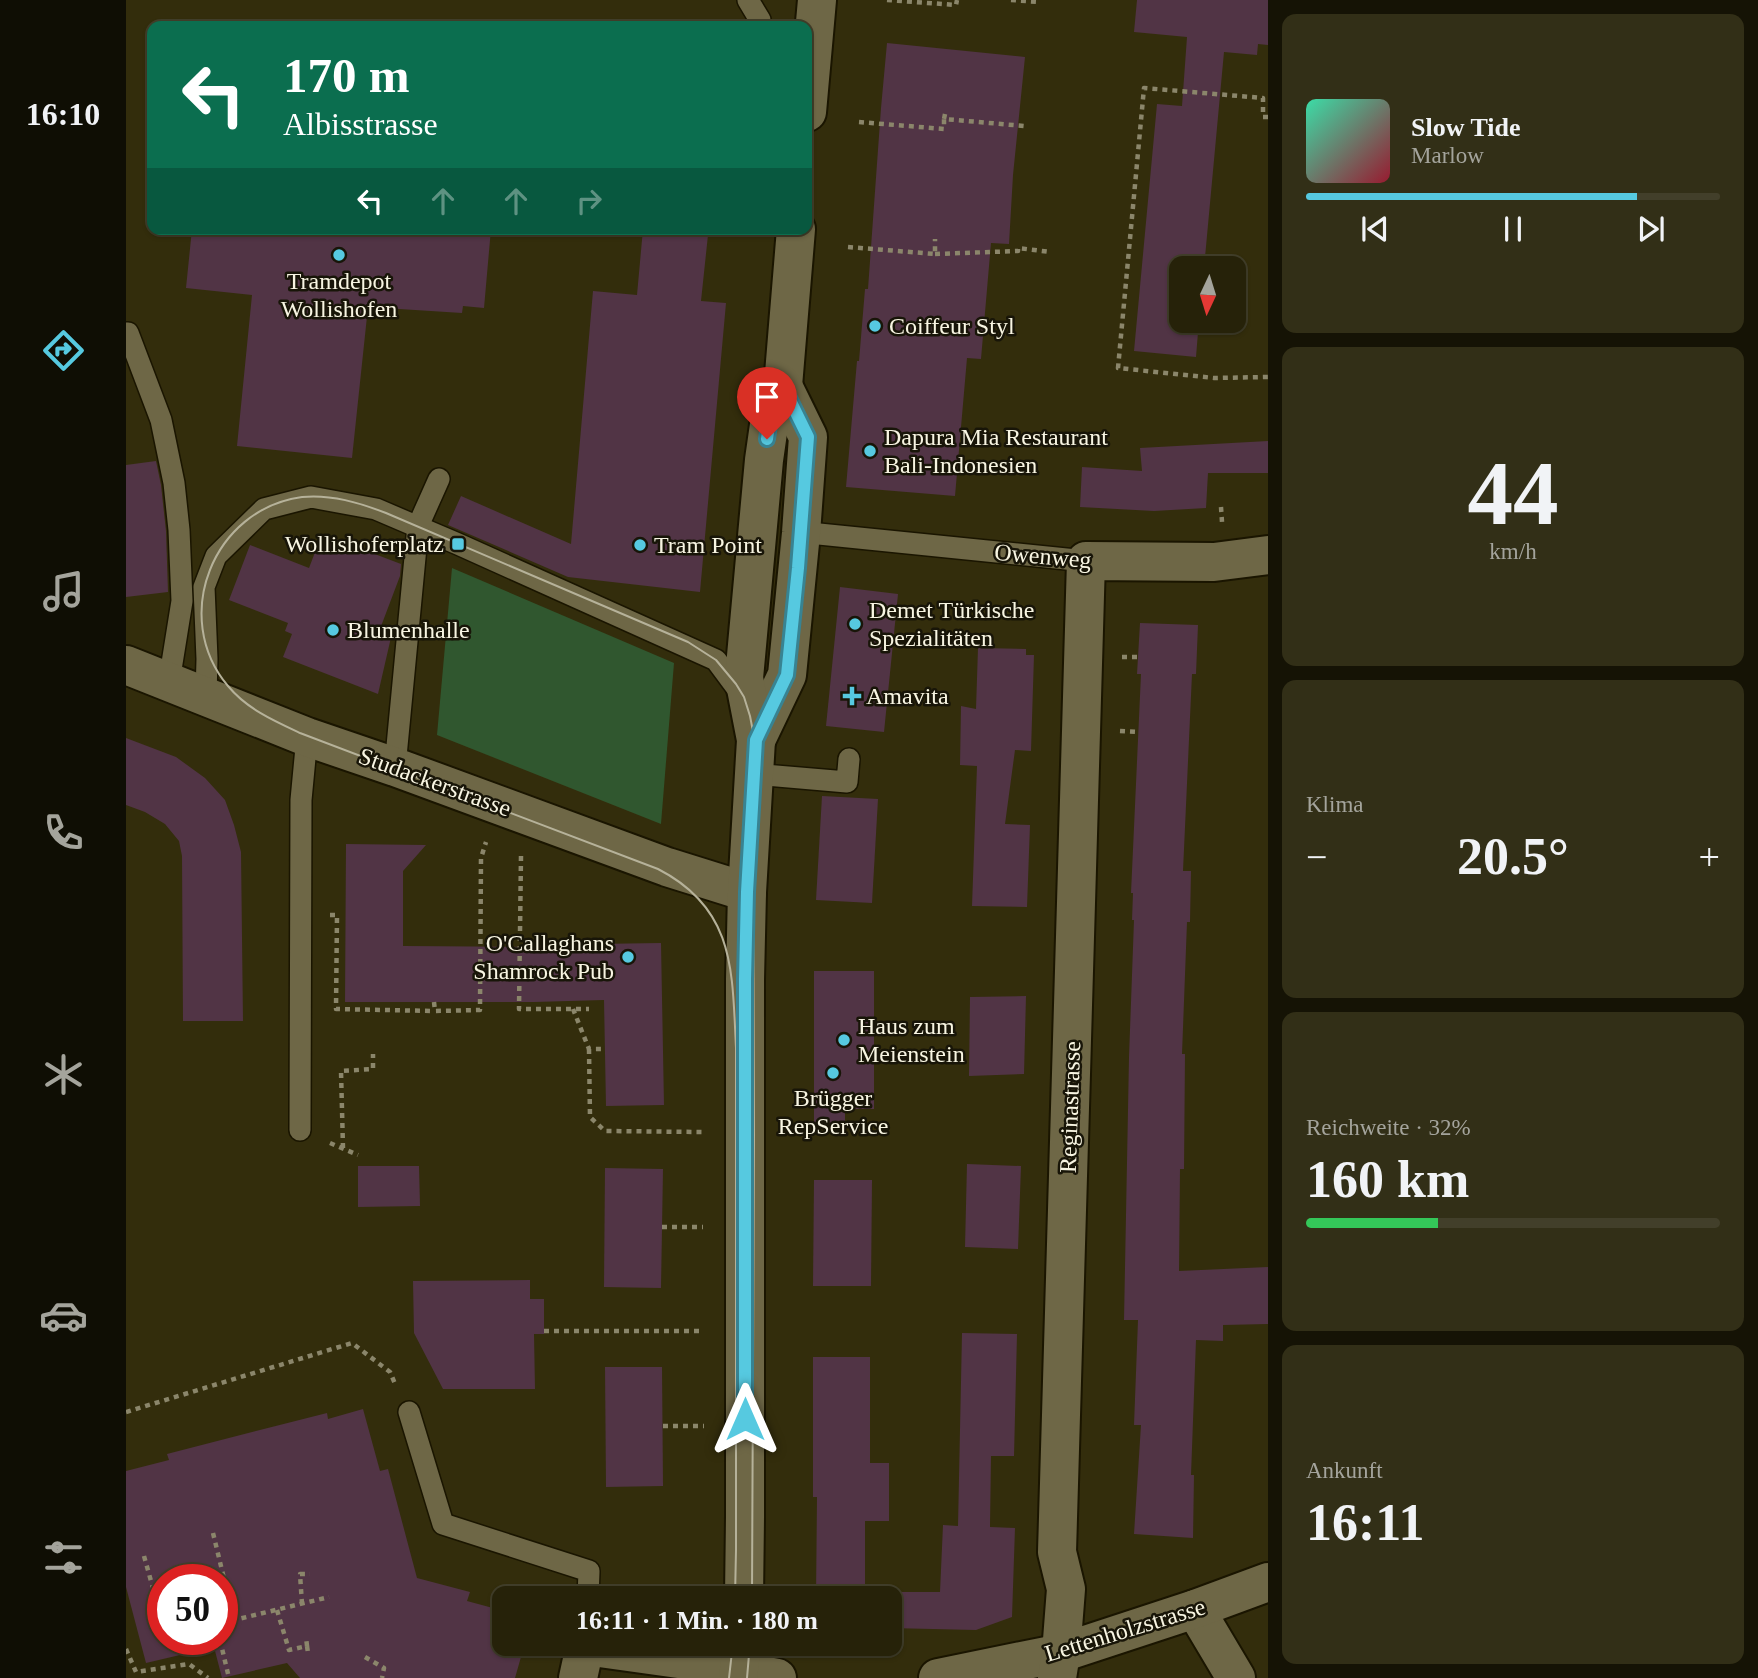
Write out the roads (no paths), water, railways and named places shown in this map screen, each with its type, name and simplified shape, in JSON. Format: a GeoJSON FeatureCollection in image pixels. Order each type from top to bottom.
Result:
{"type":"FeatureCollection","features":[{"type":"Feature","properties":{"kind":"street"},"geometry":{"type":"LineString","coordinates":[[812,56],[817,0]]}},
{"type":"Feature","properties":{"kind":"street"},"geometry":{"type":"LineString","coordinates":[[744,1586],[745,979],[755,757],[744,678],[770,418],[783,386],[796,235]]}},
{"type":"Feature","properties":{"kind":"street","name":"Owenweg"},"geometry":{"type":"LineString","coordinates":[[1086,561],[1214,562],[1268,555]]}},
{"type":"Feature","properties":{"kind":"street","name":"Reginastrasse"},"geometry":{"type":"LineString","coordinates":[[1059,1665],[1066,1588],[1057,1552],[1086,561]]}},
{"type":"Feature","properties":{"kind":"street","name":"Studackerstrasse"},"geometry":{"type":"LineString","coordinates":[[126,664],[307,737],[667,867],[747,892]]}},
{"type":"Feature","properties":{"kind":"street","name":"Lettenholzstrasse"},"geometry":{"type":"LineString","coordinates":[[938,1678],[1059,1665],[1268,1582]]}},
{"type":"Feature","properties":{"kind":"street"},"geometry":{"type":"LineString","coordinates":[[1195,1609],[1236,1678]]}},
{"type":"Feature","properties":{"kind":"street"},"geometry":{"type":"LineString","coordinates":[[583,1656],[740,1664],[777,1678]]}},
{"type":"Feature","properties":{"kind":"lane"},"geometry":{"type":"LineString","coordinates":[[748,0],[760,20]]}},
{"type":"Feature","properties":{"kind":"lane"},"geometry":{"type":"LineString","coordinates":[[126,333],[161,421],[174,483],[182,601],[169,682]]}},
{"type":"Feature","properties":{"kind":"lane"},"geometry":{"type":"LineString","coordinates":[[395,767],[418,526],[439,480]]}},
{"type":"Feature","properties":{"kind":"lane"},"geometry":{"type":"LineString","coordinates":[[206,696],[208,659],[204,587],[216,556],[264,509],[311,497],[376,509],[716,660],[744,697],[755,757],[847,782],[849,759]]}},
{"type":"Feature","properties":{"kind":"lane","name":"Owenweg"},"geometry":{"type":"LineString","coordinates":[[819,534],[1086,561]]}},
{"type":"Feature","properties":{"kind":"lane"},"geometry":{"type":"LineString","coordinates":[[300,1130],[301,800],[307,737]]}},
{"type":"Feature","properties":{"kind":"lane"},"geometry":{"type":"LineString","coordinates":[[409,1412],[443,1524],[589,1571],[588,1586]]}},
{"type":"Feature","properties":{"kind":"tram line"},"geometry":{"type":"LineString","coordinates":[[735,1586],[736,1048],[730,969],[725,945],[716,923],[703,903],[684,885],[658,869],[300,733],[261,714],[235,694],[211,659],[203,629],[202,599],[210,570],[224,544],[245,522],[271,506],[302,497],[324,497],[356,503],[386,513],[688,642],[716,660],[744,697],[755,742],[752,1586]]}},
{"type":"Feature","properties":{"kind":"tram line"},"geometry":{"type":"LineString","coordinates":[[729,1678],[732,1656]]}},
{"type":"Feature","properties":{"kind":"tram line"},"geometry":{"type":"LineString","coordinates":[[747,1678],[749,1656]]}},
{"type":"Feature","properties":{"kind":"place","name":"Tramdepot Wollishofen"},"geometry":{"type":"Point","coordinates":[339,255]}},
{"type":"Feature","properties":{"kind":"place","name":"Coiffeur Styl"},"geometry":{"type":"Point","coordinates":[875,326]}},
{"type":"Feature","properties":{"kind":"place","name":"Dapura Mia Restaurant Bali-Indonesien"},"geometry":{"type":"Point","coordinates":[870,451]}},
{"type":"Feature","properties":{"kind":"place","name":"Wollishoferplatz"},"geometry":{"type":"Point","coordinates":[458,544]}},
{"type":"Feature","properties":{"kind":"place","name":"Tram Point"},"geometry":{"type":"Point","coordinates":[640,545]}},
{"type":"Feature","properties":{"kind":"place","name":"Demet Türkische Spezialitäten"},"geometry":{"type":"Point","coordinates":[855,624]}},
{"type":"Feature","properties":{"kind":"place","name":"Blumenhalle"},"geometry":{"type":"Point","coordinates":[333,630]}},
{"type":"Feature","properties":{"kind":"place","name":"Amavita"},"geometry":{"type":"Point","coordinates":[852,696]}},
{"type":"Feature","properties":{"kind":"place","name":"O'Callaghans Shamrock Pub"},"geometry":{"type":"Point","coordinates":[628,957]}},
{"type":"Feature","properties":{"kind":"place","name":"Haus zum Meienstein"},"geometry":{"type":"Point","coordinates":[844,1040]}},
{"type":"Feature","properties":{"kind":"place","name":"Brügger RepService"},"geometry":{"type":"Point","coordinates":[833,1073]}}]}
